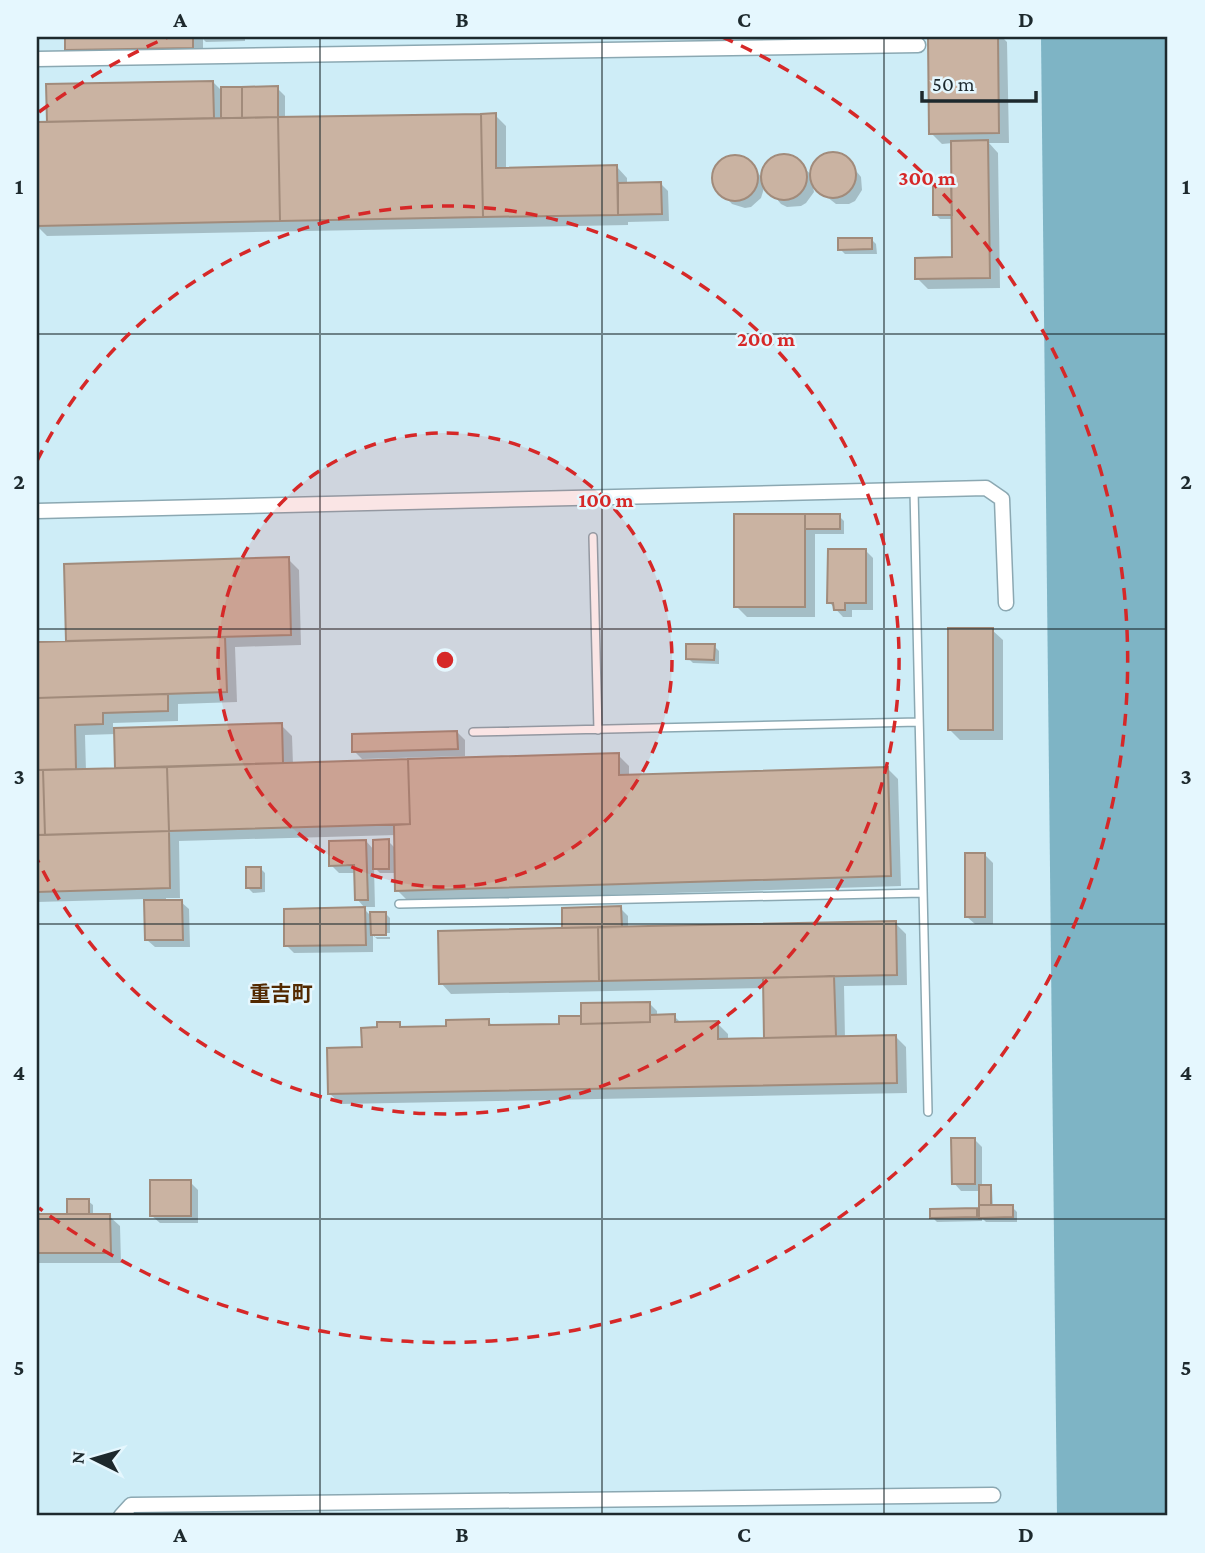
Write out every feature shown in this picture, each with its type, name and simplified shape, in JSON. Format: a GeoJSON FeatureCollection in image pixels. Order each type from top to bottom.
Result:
{"type":"FeatureCollection","features":[{"type":"Feature","properties":{"kind":"street"},"geometry":{"type":"LineString","coordinates":[[37,59],[918,45]]}},
{"type":"Feature","properties":{"kind":"street"},"geometry":{"type":"LineString","coordinates":[[37,511],[986,488],[1002,499],[1006,603]]}},
{"type":"Feature","properties":{"kind":"street"},"geometry":{"type":"LineString","coordinates":[[121,1516],[131,1505],[993,1495]]}},
{"type":"Feature","properties":{"kind":"lane"},"geometry":{"type":"LineString","coordinates":[[914,490],[928,1112]]}},
{"type":"Feature","properties":{"kind":"lane"},"geometry":{"type":"LineString","coordinates":[[593,537],[598,730]]}},
{"type":"Feature","properties":{"kind":"lane"},"geometry":{"type":"LineString","coordinates":[[473,733],[919,722]]}},
{"type":"Feature","properties":{"kind":"lane"},"geometry":{"type":"LineString","coordinates":[[399,904],[923,893]]}},
{"type":"Feature","properties":{"kind":"water"},"geometry":{"type":"Polygon","coordinates":[[[1041,37],[1168,37],[1168,1516],[1057,1516],[1041,37]]]}},
{"type":"Feature","properties":{"kind":"building"},"geometry":{"type":"Polygon","coordinates":[[[65,37],[193,37],[193,48],[65,50],[65,37]]]}},
{"type":"Feature","properties":{"kind":"building"},"geometry":{"type":"Polygon","coordinates":[[[928,37],[998,37],[999,133],[929,134],[928,37]]]}},
{"type":"Feature","properties":{"kind":"building"},"geometry":{"type":"Polygon","coordinates":[[[213,81],[214,118],[47,122],[46,84],[213,81]]]}},
{"type":"Feature","properties":{"kind":"building"},"geometry":{"type":"Polygon","coordinates":[[[278,86],[278,117],[242,118],[242,87],[278,86]]]}},
{"type":"Feature","properties":{"kind":"building"},"geometry":{"type":"Polygon","coordinates":[[[221,87],[242,87],[242,118],[221,118],[221,87]]]}},
{"type":"Feature","properties":{"kind":"building"},"geometry":{"type":"Polygon","coordinates":[[[496,113],[496,168],[617,165],[618,215],[483,217],[481,114],[496,113]]]}},
{"type":"Feature","properties":{"kind":"building"},"geometry":{"type":"Polygon","coordinates":[[[481,114],[483,217],[280,221],[278,117],[481,114]]]}},
{"type":"Feature","properties":{"kind":"building"},"geometry":{"type":"Polygon","coordinates":[[[278,117],[280,221],[37,226],[37,122],[278,117]]]}},
{"type":"Feature","properties":{"kind":"building"},"geometry":{"type":"Polygon","coordinates":[[[988,140],[990,278],[915,279],[915,258],[952,257],[951,141],[988,140]]]}},
{"type":"Feature","properties":{"kind":"building"},"geometry":{"type":"Polygon","coordinates":[[[833,152],[849,159],[856,175],[849,191],[833,198],[817,191],[810,175],[817,159],[833,152]]]}},
{"type":"Feature","properties":{"kind":"building"},"geometry":{"type":"Polygon","coordinates":[[[784,154],[800,161],[807,177],[800,193],[784,200],[768,193],[761,177],[768,161],[784,154]]]}},
{"type":"Feature","properties":{"kind":"building"},"geometry":{"type":"Polygon","coordinates":[[[735,155],[751,162],[758,178],[751,194],[735,201],[719,194],[712,178],[719,162],[735,155]]]}},
{"type":"Feature","properties":{"kind":"building"},"geometry":{"type":"Polygon","coordinates":[[[661,182],[662,214],[618,215],[618,183],[661,182]]]}},
{"type":"Feature","properties":{"kind":"building"},"geometry":{"type":"Polygon","coordinates":[[[933,184],[951,184],[952,215],[933,215],[933,184]]]}},
{"type":"Feature","properties":{"kind":"building"},"geometry":{"type":"Polygon","coordinates":[[[838,238],[872,238],[872,249],[838,250],[838,238]]]}},
{"type":"Feature","properties":{"kind":"building"},"geometry":{"type":"Polygon","coordinates":[[[734,514],[805,514],[805,607],[734,607],[734,514]]]}},
{"type":"Feature","properties":{"kind":"building"},"geometry":{"type":"Polygon","coordinates":[[[805,514],[840,514],[840,529],[805,529],[805,514]]]}},
{"type":"Feature","properties":{"kind":"building"},"geometry":{"type":"Polygon","coordinates":[[[828,549],[866,549],[866,603],[845,603],[845,610],[834,610],[833,603],[827,603],[828,549]]]}},
{"type":"Feature","properties":{"kind":"building"},"geometry":{"type":"Polygon","coordinates":[[[289,557],[291,635],[66,641],[64,564],[289,557]]]}},
{"type":"Feature","properties":{"kind":"building"},"geometry":{"type":"Polygon","coordinates":[[[948,628],[993,628],[993,730],[948,730],[948,628]]]}},
{"type":"Feature","properties":{"kind":"building"},"geometry":{"type":"Polygon","coordinates":[[[225,637],[227,692],[37,698],[37,642],[225,637]]]}},
{"type":"Feature","properties":{"kind":"building"},"geometry":{"type":"Polygon","coordinates":[[[686,644],[715,644],[714,660],[686,659],[686,644]]]}},
{"type":"Feature","properties":{"kind":"building"},"geometry":{"type":"Polygon","coordinates":[[[168,694],[168,711],[103,713],[103,724],[75,725],[76,769],[37,770],[37,698],[168,694]]]}},
{"type":"Feature","properties":{"kind":"building"},"geometry":{"type":"Polygon","coordinates":[[[282,723],[283,763],[115,768],[114,728],[282,723]]]}},
{"type":"Feature","properties":{"kind":"building"},"geometry":{"type":"Polygon","coordinates":[[[457,731],[458,749],[352,752],[352,734],[457,731]]]}},
{"type":"Feature","properties":{"kind":"building"},"geometry":{"type":"Polygon","coordinates":[[[619,753],[619,775],[888,767],[891,876],[395,891],[394,825],[410,824],[408,759],[619,753]]]}},
{"type":"Feature","properties":{"kind":"building"},"geometry":{"type":"Polygon","coordinates":[[[408,759],[410,824],[169,831],[167,767],[408,759]]]}},
{"type":"Feature","properties":{"kind":"building"},"geometry":{"type":"Polygon","coordinates":[[[167,767],[169,831],[45,835],[43,770],[167,767]]]}},
{"type":"Feature","properties":{"kind":"building"},"geometry":{"type":"Polygon","coordinates":[[[37,770],[43,770],[45,835],[37,835],[37,770]]]}},
{"type":"Feature","properties":{"kind":"building"},"geometry":{"type":"Polygon","coordinates":[[[169,831],[170,888],[37,892],[37,835],[169,831]]]}},
{"type":"Feature","properties":{"kind":"building"},"geometry":{"type":"Polygon","coordinates":[[[389,839],[389,869],[373,869],[373,840],[389,839]]]}},
{"type":"Feature","properties":{"kind":"building"},"geometry":{"type":"Polygon","coordinates":[[[366,840],[368,900],[355,900],[354,865],[329,866],[329,841],[366,840]]]}},
{"type":"Feature","properties":{"kind":"building"},"geometry":{"type":"Polygon","coordinates":[[[965,853],[985,853],[985,917],[965,917],[965,853]]]}},
{"type":"Feature","properties":{"kind":"building"},"geometry":{"type":"Polygon","coordinates":[[[246,867],[261,867],[261,888],[246,888],[246,867]]]}},
{"type":"Feature","properties":{"kind":"building"},"geometry":{"type":"Polygon","coordinates":[[[144,900],[182,900],[183,940],[145,940],[144,900]]]}},
{"type":"Feature","properties":{"kind":"building"},"geometry":{"type":"Polygon","coordinates":[[[621,906],[622,927],[562,928],[562,908],[621,906]]]}},
{"type":"Feature","properties":{"kind":"building"},"geometry":{"type":"Polygon","coordinates":[[[365,907],[366,945],[284,946],[284,909],[365,907]]]}},
{"type":"Feature","properties":{"kind":"building"},"geometry":{"type":"Polygon","coordinates":[[[370,912],[386,912],[386,935],[371,935],[370,912]]]}},
{"type":"Feature","properties":{"kind":"building"},"geometry":{"type":"Polygon","coordinates":[[[896,921],[897,975],[599,981],[598,927],[896,921]]]}},
{"type":"Feature","properties":{"kind":"building"},"geometry":{"type":"Polygon","coordinates":[[[598,927],[599,981],[439,984],[438,931],[598,927]]]}},
{"type":"Feature","properties":{"kind":"building"},"geometry":{"type":"Polygon","coordinates":[[[834,976],[836,1036],[764,1038],[763,978],[834,976]]]}},
{"type":"Feature","properties":{"kind":"building"},"geometry":{"type":"Polygon","coordinates":[[[650,1002],[650,1022],[581,1024],[581,1003],[650,1002]]]}},
{"type":"Feature","properties":{"kind":"building"},"geometry":{"type":"Polygon","coordinates":[[[675,1014],[675,1022],[718,1021],[718,1039],[896,1035],[897,1083],[328,1094],[327,1048],[362,1047],[361,1028],[377,1027],[377,1022],[400,1022],[400,1027],[446,1026],[446,1020],[489,1019],[489,1025],[559,1024],[559,1016],[581,1016],[581,1024],[650,1022],[650,1015],[675,1014]]]}},
{"type":"Feature","properties":{"kind":"building"},"geometry":{"type":"Polygon","coordinates":[[[951,1138],[975,1138],[975,1184],[952,1184],[951,1138]]]}},
{"type":"Feature","properties":{"kind":"building"},"geometry":{"type":"Polygon","coordinates":[[[150,1180],[191,1180],[191,1216],[150,1216],[150,1180]]]}},
{"type":"Feature","properties":{"kind":"building"},"geometry":{"type":"Polygon","coordinates":[[[979,1185],[991,1185],[991,1205],[979,1205],[979,1185]]]}},
{"type":"Feature","properties":{"kind":"building"},"geometry":{"type":"Polygon","coordinates":[[[67,1199],[89,1199],[89,1214],[67,1214],[67,1199]]]}},
{"type":"Feature","properties":{"kind":"building"},"geometry":{"type":"Polygon","coordinates":[[[979,1205],[1013,1205],[1013,1217],[979,1218],[979,1205]]]}},
{"type":"Feature","properties":{"kind":"building"},"geometry":{"type":"Polygon","coordinates":[[[977,1208],[977,1217],[930,1218],[930,1209],[977,1208]]]}},
{"type":"Feature","properties":{"kind":"building"},"geometry":{"type":"Polygon","coordinates":[[[37,1214],[110,1214],[111,1253],[37,1253],[37,1214]]]}},
{"type":"Feature","properties":{"kind":"district","name":"重吉町"},"geometry":{"type":"Point","coordinates":[281,994]}}]}
